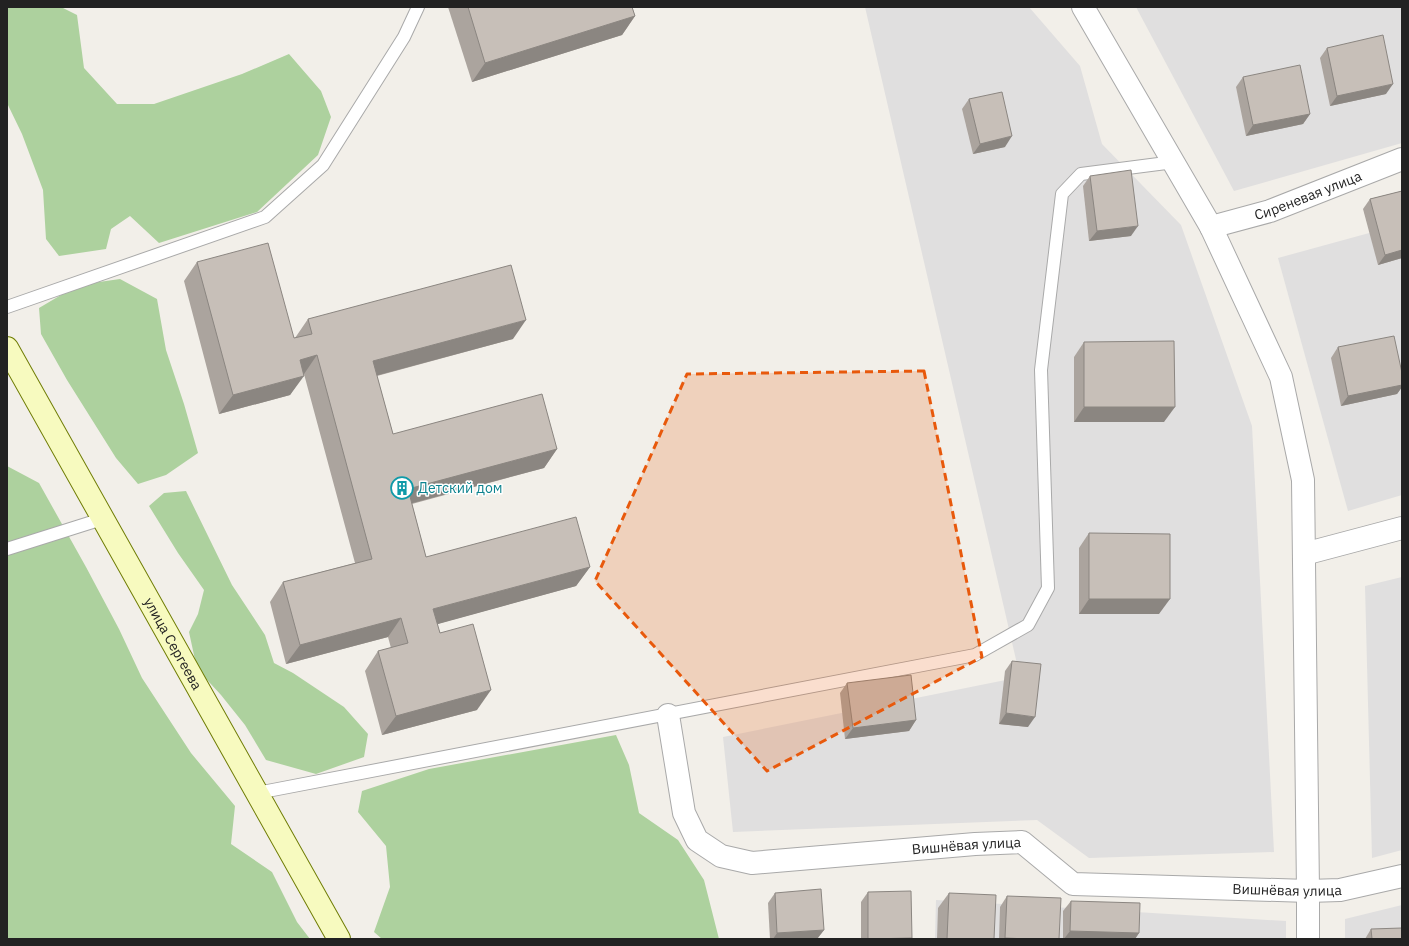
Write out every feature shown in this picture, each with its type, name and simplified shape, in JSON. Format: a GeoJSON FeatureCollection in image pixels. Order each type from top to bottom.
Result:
{"type":"FeatureCollection","features":[{"type":"Feature","properties":{"kind":"main road","name":"улица Сергеева"},"geometry":{"type":"LineString","coordinates":[[7,348],[339,939]]}},
{"type":"Feature","properties":{"kind":"street"},"geometry":{"type":"LineString","coordinates":[[1083,7],[1211,227],[1281,377],[1303,480],[1308,939]]}},
{"type":"Feature","properties":{"kind":"street","name":"Сиреневая улица"},"geometry":{"type":"LineString","coordinates":[[1211,227],[1270,211],[1402,159]]}},
{"type":"Feature","properties":{"kind":"street"},"geometry":{"type":"LineString","coordinates":[[1304,554],[1402,528]]}},
{"type":"Feature","properties":{"kind":"street","name":"Вишнёвая улица"},"geometry":{"type":"LineString","coordinates":[[668,715],[684,813],[697,840],[721,856],[752,863],[975,844],[1022,842],[1073,884],[1308,891],[1340,890],[1402,876]]}},
{"type":"Feature","properties":{"kind":"lane"},"geometry":{"type":"LineString","coordinates":[[7,307],[265,216],[323,165],[404,37],[418,7]]}},
{"type":"Feature","properties":{"kind":"lane"},"geometry":{"type":"LineString","coordinates":[[257,793],[975,655],[1028,625],[1048,588],[1040,370],[1062,194],[1081,174],[1174,162]]}},
{"type":"Feature","properties":{"kind":"lane"},"geometry":{"type":"LineString","coordinates":[[7,549],[102,519]]}},
{"type":"Feature","properties":{"kind":"highlighted area"},"geometry":{"type":"Polygon","coordinates":[[[924,371],[982,657],[767,771],[595,581],[687,374],[924,371]]]}},
{"type":"Feature","properties":{"kind":"shaded area"},"geometry":{"type":"Polygon","coordinates":[[[865,7],[1029,7],[1080,66],[1102,144],[1181,225],[1252,426],[1274,852],[1089,858],[1037,820],[733,832],[723,737],[1020,677],[865,7]]]}},
{"type":"Feature","properties":{"kind":"shaded area"},"geometry":{"type":"Polygon","coordinates":[[[1136,7],[1402,7],[1402,143],[1234,191],[1136,7]]]}},
{"type":"Feature","properties":{"kind":"shaded area"},"geometry":{"type":"Polygon","coordinates":[[[1402,224],[1402,495],[1348,511],[1278,258],[1402,224]]]}},
{"type":"Feature","properties":{"kind":"shaded area"},"geometry":{"type":"Polygon","coordinates":[[[1402,577],[1402,850],[1372,858],[1365,586],[1402,577]]]}},
{"type":"Feature","properties":{"kind":"shaded area"},"geometry":{"type":"Polygon","coordinates":[[[936,900],[1286,921],[1286,939],[935,939],[936,900]]]}},
{"type":"Feature","properties":{"kind":"shaded area"},"geometry":{"type":"Polygon","coordinates":[[[1402,905],[1402,939],[1345,939],[1345,919],[1402,905]]]}},
{"type":"Feature","properties":{"kind":"green space"},"geometry":{"type":"Polygon","coordinates":[[[7,7],[61,7],[77,15],[84,68],[117,104],[154,104],[242,74],[289,54],[321,91],[331,117],[318,155],[257,212],[159,243],[130,216],[111,229],[106,249],[59,256],[46,239],[43,190],[22,134],[7,103],[7,7]]]}},
{"type":"Feature","properties":{"kind":"green space"},"geometry":{"type":"Polygon","coordinates":[[[120,279],[157,299],[166,350],[198,453],[166,475],[138,484],[116,458],[67,380],[41,334],[39,308],[78,285],[120,279]]]}},
{"type":"Feature","properties":{"kind":"green space"},"geometry":{"type":"Polygon","coordinates":[[[7,466],[39,483],[119,629],[142,678],[191,753],[235,806],[231,844],[272,872],[297,922],[310,939],[7,939],[7,466]]]}},
{"type":"Feature","properties":{"kind":"green space"},"geometry":{"type":"Polygon","coordinates":[[[186,491],[232,585],[265,635],[274,663],[293,673],[344,707],[368,734],[364,757],[316,774],[266,760],[245,725],[221,695],[197,669],[189,632],[198,614],[204,590],[178,553],[149,506],[164,493],[186,491]]]}},
{"type":"Feature","properties":{"kind":"green space"},"geometry":{"type":"Polygon","coordinates":[[[616,735],[629,765],[639,813],[678,840],[704,880],[719,939],[382,939],[374,932],[390,887],[386,846],[358,812],[362,791],[429,769],[616,735]]]}},
{"type":"Feature","properties":{"kind":"building"},"geometry":{"type":"Polygon","coordinates":[[[468,7],[632,7],[635,16],[485,63],[468,7]]]}},
{"type":"Feature","properties":{"kind":"building"},"geometry":{"type":"Polygon","coordinates":[[[1383,35],[1393,84],[1337,96],[1327,48],[1383,35]]]}},
{"type":"Feature","properties":{"kind":"building"},"geometry":{"type":"Polygon","coordinates":[[[1300,65],[1310,114],[1253,125],[1243,77],[1300,65]]]}},
{"type":"Feature","properties":{"kind":"building"},"geometry":{"type":"Polygon","coordinates":[[[1002,92],[1012,136],[980,144],[969,99],[1002,92]]]}},
{"type":"Feature","properties":{"kind":"building"},"geometry":{"type":"Polygon","coordinates":[[[1131,170],[1138,226],[1097,231],[1090,176],[1131,170]]]}},
{"type":"Feature","properties":{"kind":"building"},"geometry":{"type":"Polygon","coordinates":[[[1402,191],[1402,250],[1385,255],[1370,199],[1402,191]]]}},
{"type":"Feature","properties":{"kind":"building","name":"Детский дом"},"geometry":{"type":"Polygon","coordinates":[[[268,243],[294,338],[312,334],[308,319],[511,265],[526,320],[373,361],[393,434],[542,394],[557,449],[408,489],[426,557],[576,517],[590,567],[433,609],[440,633],[473,624],[491,690],[396,716],[378,651],[408,643],[401,618],[300,645],[283,582],[372,559],[317,355],[300,360],[304,376],[233,395],[197,262],[268,243]]]}},
{"type":"Feature","properties":{"kind":"building"},"geometry":{"type":"Polygon","coordinates":[[[1394,336],[1402,373],[1402,385],[1348,396],[1338,347],[1394,336]]]}},
{"type":"Feature","properties":{"kind":"building"},"geometry":{"type":"Polygon","coordinates":[[[1174,341],[1175,407],[1084,407],[1084,342],[1174,341]]]}},
{"type":"Feature","properties":{"kind":"building"},"geometry":{"type":"Polygon","coordinates":[[[1089,533],[1170,534],[1170,599],[1089,599],[1089,533]]]}},
{"type":"Feature","properties":{"kind":"building"},"geometry":{"type":"Polygon","coordinates":[[[1012,661],[1041,664],[1035,717],[1006,713],[1012,661]]]}},
{"type":"Feature","properties":{"kind":"building"},"geometry":{"type":"Polygon","coordinates":[[[911,675],[916,720],[853,728],[847,683],[911,675]]]}},
{"type":"Feature","properties":{"kind":"building"},"geometry":{"type":"Polygon","coordinates":[[[821,889],[824,930],[777,933],[775,893],[821,889]]]}},
{"type":"Feature","properties":{"kind":"building"},"geometry":{"type":"Polygon","coordinates":[[[911,891],[912,938],[868,939],[868,892],[911,891]]]}},
{"type":"Feature","properties":{"kind":"building"},"geometry":{"type":"Polygon","coordinates":[[[949,893],[996,895],[994,939],[947,939],[949,893]]]}},
{"type":"Feature","properties":{"kind":"building"},"geometry":{"type":"Polygon","coordinates":[[[1007,896],[1061,898],[1059,939],[1005,938],[1007,896]]]}},
{"type":"Feature","properties":{"kind":"building"},"geometry":{"type":"Polygon","coordinates":[[[1071,901],[1140,903],[1139,933],[1070,931],[1071,901]]]}},
{"type":"Feature","properties":{"kind":"building"},"geometry":{"type":"Polygon","coordinates":[[[1402,928],[1402,939],[1372,939],[1371,929],[1402,928]]]}},
{"type":"Feature","properties":{"kind":"place","name":"Детский дом"},"geometry":{"type":"Point","coordinates":[402,488]}}]}
